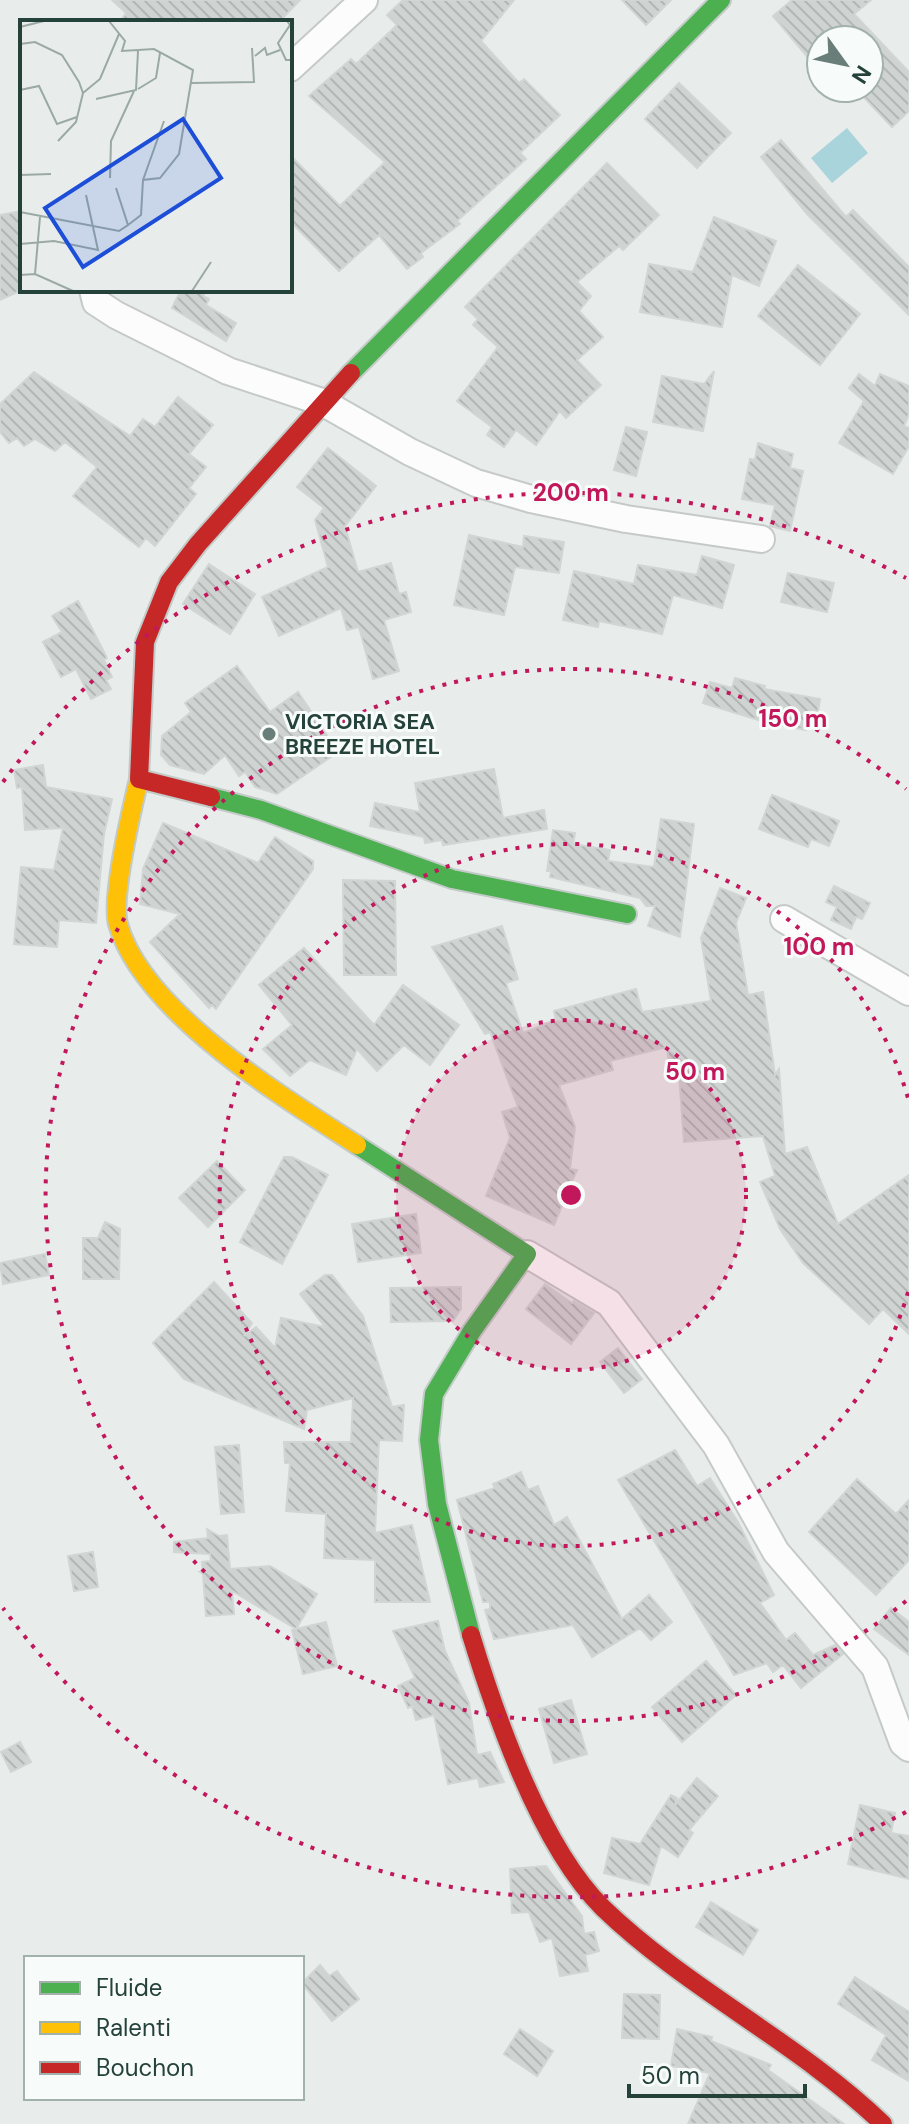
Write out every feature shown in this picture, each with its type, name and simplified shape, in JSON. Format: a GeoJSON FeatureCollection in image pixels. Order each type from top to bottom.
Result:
{"type":"FeatureCollection","features":[{"type":"Feature","properties":{"kind":"street"},"geometry":{"type":"LineString","coordinates":[[292,66],[364,0]]}},
{"type":"Feature","properties":{"kind":"street"},"geometry":{"type":"LineString","coordinates":[[721,0],[322,402],[206,534],[169,582],[145,642],[139,779],[125,836],[117,922],[136,960],[163,997],[255,1079],[527,1254],[609,1303],[716,1445],[776,1552],[875,1667],[903,1743],[909,1748]]}},
{"type":"Feature","properties":{"kind":"street"},"geometry":{"type":"LineString","coordinates":[[94,292],[96,302],[116,315],[228,371],[322,402],[410,452],[476,483],[531,499],[626,519],[761,539]]}},
{"type":"Feature","properties":{"kind":"street"},"geometry":{"type":"LineString","coordinates":[[139,779],[261,810],[452,879],[627,914]]}},
{"type":"Feature","properties":{"kind":"street"},"geometry":{"type":"LineString","coordinates":[[784,919],[909,992]]}},
{"type":"Feature","properties":{"kind":"street"},"geometry":{"type":"LineString","coordinates":[[527,1254],[489,1301],[434,1392],[428,1420],[429,1453],[450,1566],[465,1622],[513,1750],[551,1838],[599,1905],[836,2084],[883,2124]]}},
{"type":"Feature","properties":{"kind":"water"},"geometry":{"type":"Polygon","coordinates":[[[847,128],[868,153],[832,183],[811,158],[847,128]]]}},
{"type":"Feature","properties":{"kind":"building"},"geometry":{"type":"Polygon","coordinates":[[[112,0],[300,0],[281,20],[121,20],[126,13],[112,0]]]}},
{"type":"Feature","properties":{"kind":"building"},"geometry":{"type":"Polygon","coordinates":[[[403,0],[514,0],[481,41],[519,83],[524,79],[560,115],[520,153],[526,159],[457,221],[460,224],[421,253],[423,257],[407,269],[379,235],[339,271],[292,223],[292,157],[340,206],[385,162],[309,96],[351,59],[356,64],[397,25],[387,15],[403,0]]]}},
{"type":"Feature","properties":{"kind":"building"},"geometry":{"type":"Polygon","coordinates":[[[622,0],[671,0],[646,25],[622,0]]]}},
{"type":"Feature","properties":{"kind":"building"},"geometry":{"type":"Polygon","coordinates":[[[792,0],[871,0],[854,14],[863,24],[805,24],[805,54],[773,16],[792,0]]]}},
{"type":"Feature","properties":{"kind":"building"},"geometry":{"type":"Polygon","coordinates":[[[885,47],[909,72],[909,111],[892,127],[870,104],[885,104],[885,47]]]}},
{"type":"Feature","properties":{"kind":"building"},"geometry":{"type":"Polygon","coordinates":[[[679,83],[731,133],[697,168],[645,119],[679,83]]]}},
{"type":"Feature","properties":{"kind":"building"},"geometry":{"type":"Polygon","coordinates":[[[781,140],[846,217],[853,210],[909,267],[909,315],[807,214],[761,157],[781,140]]]}},
{"type":"Feature","properties":{"kind":"building"},"geometry":{"type":"Polygon","coordinates":[[[607,163],[659,215],[623,250],[619,246],[577,282],[591,296],[579,311],[603,337],[577,360],[601,385],[566,418],[560,411],[536,445],[516,430],[504,447],[487,435],[492,427],[457,401],[498,347],[473,325],[478,319],[465,307],[607,163]]]}},
{"type":"Feature","properties":{"kind":"building"},"geometry":{"type":"Polygon","coordinates":[[[20,211],[20,291],[0,300],[0,215],[20,211]]]}},
{"type":"Feature","properties":{"kind":"building"},"geometry":{"type":"Polygon","coordinates":[[[714,217],[776,241],[759,286],[732,275],[722,327],[640,312],[649,264],[693,272],[714,217]]]}},
{"type":"Feature","properties":{"kind":"building"},"geometry":{"type":"Polygon","coordinates":[[[798,265],[860,314],[820,365],[758,316],[798,265]]]}},
{"type":"Feature","properties":{"kind":"building"},"geometry":{"type":"Polygon","coordinates":[[[180,292],[205,292],[203,296],[209,299],[206,305],[236,323],[226,341],[172,308],[180,292]]]}},
{"type":"Feature","properties":{"kind":"building"},"geometry":{"type":"Polygon","coordinates":[[[714,371],[703,431],[653,422],[662,376],[704,384],[714,371]]]}},
{"type":"Feature","properties":{"kind":"building"},"geometry":{"type":"Polygon","coordinates":[[[34,372],[130,436],[143,419],[155,427],[178,397],[213,425],[189,454],[206,467],[189,488],[196,494],[155,546],[146,538],[139,547],[73,496],[97,467],[65,442],[55,451],[35,439],[24,446],[17,438],[9,443],[0,432],[0,404],[34,372]]]}},
{"type":"Feature","properties":{"kind":"building"},"geometry":{"type":"Polygon","coordinates":[[[859,374],[875,386],[880,374],[909,386],[909,414],[904,426],[909,428],[909,446],[893,474],[839,443],[864,401],[849,388],[859,374]]]}},
{"type":"Feature","properties":{"kind":"building"},"geometry":{"type":"Polygon","coordinates":[[[626,427],[647,432],[636,476],[614,470],[626,427]]]}},
{"type":"Feature","properties":{"kind":"building"},"geometry":{"type":"Polygon","coordinates":[[[758,443],[793,454],[790,468],[803,471],[790,531],[770,526],[775,505],[742,499],[750,459],[755,460],[758,443]]]}},
{"type":"Feature","properties":{"kind":"building"},"geometry":{"type":"Polygon","coordinates":[[[328,448],[376,486],[345,526],[358,572],[391,563],[399,594],[406,592],[411,612],[384,620],[399,671],[373,679],[359,627],[347,630],[341,608],[279,636],[262,597],[328,567],[315,520],[324,508],[297,487],[328,448]]]}},
{"type":"Feature","properties":{"kind":"building"},"geometry":{"type":"Polygon","coordinates":[[[469,535],[523,547],[524,536],[564,542],[559,573],[515,567],[504,615],[454,605],[469,535]]]}},
{"type":"Feature","properties":{"kind":"building"},"geometry":{"type":"Polygon","coordinates":[[[702,556],[734,565],[722,608],[673,595],[662,634],[599,621],[598,627],[563,620],[574,571],[634,584],[638,565],[697,575],[702,556]]]}},
{"type":"Feature","properties":{"kind":"building"},"geometry":{"type":"Polygon","coordinates":[[[209,564],[255,594],[230,634],[183,604],[209,564]]]}},
{"type":"Feature","properties":{"kind":"building"},"geometry":{"type":"Polygon","coordinates":[[[788,573],[834,583],[827,612],[781,602],[788,573]]]}},
{"type":"Feature","properties":{"kind":"building"},"geometry":{"type":"Polygon","coordinates":[[[78,601],[107,658],[104,660],[112,677],[106,680],[111,689],[91,699],[76,669],[61,677],[43,642],[62,632],[52,616],[78,601]]]}},
{"type":"Feature","properties":{"kind":"building"},"geometry":{"type":"Polygon","coordinates":[[[237,666],[270,712],[298,692],[338,752],[277,794],[255,787],[245,772],[239,776],[225,755],[204,774],[170,765],[161,755],[162,736],[191,712],[185,703],[237,666]]]}},
{"type":"Feature","properties":{"kind":"building"},"geometry":{"type":"Polygon","coordinates":[[[735,678],[765,686],[764,689],[820,699],[816,724],[807,722],[806,730],[768,723],[703,703],[710,682],[732,688],[735,678]]]}},
{"type":"Feature","properties":{"kind":"building"},"geometry":{"type":"Polygon","coordinates":[[[43,765],[46,787],[112,799],[104,834],[96,923],[59,920],[57,947],[14,944],[21,867],[54,870],[63,828],[25,830],[22,787],[17,788],[14,770],[43,765]]]}},
{"type":"Feature","properties":{"kind":"building"},"geometry":{"type":"Polygon","coordinates":[[[494,769],[503,818],[544,810],[547,829],[443,845],[442,840],[425,843],[424,837],[370,826],[375,803],[420,812],[415,783],[494,769]]]}},
{"type":"Feature","properties":{"kind":"building"},"geometry":{"type":"Polygon","coordinates":[[[772,795],[839,821],[829,846],[811,839],[808,847],[759,829],[772,795]]]}},
{"type":"Feature","properties":{"kind":"building"},"geometry":{"type":"Polygon","coordinates":[[[661,819],[694,824],[680,937],[648,926],[655,906],[646,906],[640,898],[550,877],[551,871],[547,871],[553,830],[575,833],[573,844],[610,850],[608,861],[654,867],[661,819]]]}},
{"type":"Feature","properties":{"kind":"building"},"geometry":{"type":"Polygon","coordinates":[[[163,823],[258,863],[275,837],[313,861],[313,869],[216,1009],[212,1005],[209,1008],[150,942],[180,914],[140,904],[143,869],[163,823]]]}},
{"type":"Feature","properties":{"kind":"building"},"geometry":{"type":"Polygon","coordinates":[[[343,880],[395,881],[396,975],[344,975],[343,880]]]}},
{"type":"Feature","properties":{"kind":"building"},"geometry":{"type":"Polygon","coordinates":[[[834,886],[870,903],[862,919],[856,917],[851,929],[831,920],[837,907],[826,902],[834,886]]]}},
{"type":"Feature","properties":{"kind":"building"},"geometry":{"type":"Polygon","coordinates":[[[720,888],[746,898],[736,923],[748,995],[763,992],[775,1075],[779,1069],[785,1154],[807,1147],[838,1224],[909,1175],[909,1334],[883,1309],[869,1324],[803,1263],[780,1229],[760,1182],[775,1176],[763,1136],[684,1142],[678,1061],[669,1063],[667,1047],[610,1061],[613,1070],[559,1085],[575,1127],[570,1169],[577,1170],[554,1225],[486,1196],[510,1138],[502,1112],[518,1107],[490,1032],[485,1034],[432,947],[502,926],[518,979],[506,983],[523,1033],[556,1020],[554,1011],[636,989],[642,1012],[711,1001],[701,938],[720,888]]]}},
{"type":"Feature","properties":{"kind":"building"},"geometry":{"type":"Polygon","coordinates":[[[304,948],[374,1025],[403,985],[459,1025],[430,1065],[404,1045],[377,1071],[357,1049],[346,1075],[310,1060],[290,1076],[263,1049],[292,1025],[259,985],[304,948]]]}},
{"type":"Feature","properties":{"kind":"building"},"geometry":{"type":"Polygon","coordinates":[[[284,1157],[292,1157],[328,1175],[282,1264],[240,1242],[284,1157]]]}},
{"type":"Feature","properties":{"kind":"building"},"geometry":{"type":"Polygon","coordinates":[[[217,1161],[245,1190],[208,1227],[179,1198],[217,1161]]]}},
{"type":"Feature","properties":{"kind":"building"},"geometry":{"type":"Polygon","coordinates":[[[416,1214],[421,1253],[358,1262],[352,1224],[416,1214]]]}},
{"type":"Feature","properties":{"kind":"building"},"geometry":{"type":"Polygon","coordinates":[[[105,1222],[120,1229],[119,1279],[83,1279],[83,1238],[98,1238],[105,1222]]]}},
{"type":"Feature","properties":{"kind":"building"},"geometry":{"type":"Polygon","coordinates":[[[45,1254],[49,1275],[3,1284],[0,1263],[45,1254]]]}},
{"type":"Feature","properties":{"kind":"building"},"geometry":{"type":"Polygon","coordinates":[[[325,1275],[332,1275],[363,1316],[392,1407],[404,1405],[402,1441],[379,1440],[375,1533],[412,1525],[430,1602],[375,1602],[375,1560],[324,1558],[326,1514],[286,1511],[290,1463],[285,1463],[284,1442],[351,1442],[353,1398],[307,1410],[304,1429],[184,1379],[153,1343],[214,1282],[252,1323],[244,1336],[256,1327],[275,1348],[281,1318],[325,1327],[300,1294],[325,1275]]]}},
{"type":"Feature","properties":{"kind":"building"},"geometry":{"type":"Polygon","coordinates":[[[545,1284],[572,1303],[574,1301],[594,1313],[571,1344],[526,1309],[545,1284]]]}},
{"type":"Feature","properties":{"kind":"building"},"geometry":{"type":"Polygon","coordinates":[[[461,1287],[461,1309],[453,1321],[391,1322],[390,1288],[461,1287]]]}},
{"type":"Feature","properties":{"kind":"building"},"geometry":{"type":"Polygon","coordinates":[[[618,1348],[642,1379],[624,1393],[600,1362],[618,1348]]]}},
{"type":"Feature","properties":{"kind":"building"},"geometry":{"type":"Polygon","coordinates":[[[239,1445],[244,1512],[221,1514],[215,1447],[239,1445]]]}},
{"type":"Feature","properties":{"kind":"building"},"geometry":{"type":"Polygon","coordinates":[[[675,1450],[697,1486],[710,1478],[738,1522],[774,1595],[760,1603],[786,1640],[795,1633],[813,1655],[835,1645],[843,1654],[801,1688],[783,1665],[773,1672],[767,1663],[734,1675],[618,1480],[675,1450]]]}},
{"type":"Feature","properties":{"kind":"building"},"geometry":{"type":"Polygon","coordinates":[[[521,1472],[528,1490],[538,1486],[554,1525],[567,1517],[622,1619],[649,1595],[672,1622],[651,1640],[640,1628],[592,1657],[573,1625],[494,1639],[485,1610],[490,1609],[490,1602],[483,1602],[457,1500],[495,1488],[493,1484],[521,1472]]]}},
{"type":"Feature","properties":{"kind":"building"},"geometry":{"type":"Polygon","coordinates":[[[857,1479],[896,1514],[909,1500],[909,1560],[876,1595],[809,1532],[857,1479]]]}},
{"type":"Feature","properties":{"kind":"building"},"geometry":{"type":"Polygon","coordinates":[[[207,1529],[219,1536],[227,1535],[230,1569],[270,1566],[317,1594],[296,1629],[232,1591],[234,1614],[206,1616],[203,1574],[200,1572],[203,1572],[202,1562],[211,1561],[210,1554],[174,1552],[174,1542],[208,1538],[207,1529]]]}},
{"type":"Feature","properties":{"kind":"building"},"geometry":{"type":"Polygon","coordinates":[[[93,1552],[98,1587],[74,1591],[68,1556],[93,1552]]]}},
{"type":"Feature","properties":{"kind":"building"},"geometry":{"type":"Polygon","coordinates":[[[891,1608],[909,1622],[909,1655],[874,1629],[891,1608]]]}},
{"type":"Feature","properties":{"kind":"building"},"geometry":{"type":"Polygon","coordinates":[[[438,1621],[445,1651],[469,1703],[477,1755],[490,1752],[504,1782],[480,1787],[478,1778],[448,1784],[434,1715],[416,1720],[412,1706],[408,1708],[398,1686],[415,1678],[393,1631],[438,1621]]]}},
{"type":"Feature","properties":{"kind":"building"},"geometry":{"type":"Polygon","coordinates":[[[326,1622],[337,1666],[303,1674],[292,1630],[326,1622]]]}},
{"type":"Feature","properties":{"kind":"building"},"geometry":{"type":"Polygon","coordinates":[[[706,1661],[736,1695],[682,1742],[652,1707],[706,1661]]]}},
{"type":"Feature","properties":{"kind":"building"},"geometry":{"type":"Polygon","coordinates":[[[571,1700],[587,1754],[554,1763],[539,1709],[571,1700]]]}},
{"type":"Feature","properties":{"kind":"building"},"geometry":{"type":"Polygon","coordinates":[[[20,1742],[31,1762],[11,1772],[1,1752],[20,1742]]]}},
{"type":"Feature","properties":{"kind":"building"},"geometry":{"type":"Polygon","coordinates":[[[697,1778],[718,1796],[689,1830],[693,1833],[678,1857],[661,1846],[649,1885],[604,1873],[612,1838],[640,1844],[671,1795],[677,1798],[675,1805],[697,1778]]]}},
{"type":"Feature","properties":{"kind":"building"},"geometry":{"type":"Polygon","coordinates":[[[860,1805],[895,1813],[891,1833],[909,1836],[909,1879],[848,1864],[860,1805]]]}},
{"type":"Feature","properties":{"kind":"building"},"geometry":{"type":"Polygon","coordinates":[[[546,1866],[582,1916],[584,1934],[594,1932],[599,1951],[585,1955],[588,1971],[560,1976],[552,1938],[540,1942],[529,1912],[512,1913],[510,1869],[546,1866]]]}},
{"type":"Feature","properties":{"kind":"building"},"geometry":{"type":"Polygon","coordinates":[[[711,1902],[758,1930],[743,1955],[696,1927],[711,1902]]]}},
{"type":"Feature","properties":{"kind":"building"},"geometry":{"type":"Polygon","coordinates":[[[320,1965],[329,1976],[337,1971],[359,1999],[332,2021],[304,1986],[304,1981],[320,1965]]]}},
{"type":"Feature","properties":{"kind":"building"},"geometry":{"type":"Polygon","coordinates":[[[855,1977],[909,2012],[909,2081],[872,2060],[886,2035],[838,2004],[855,1977]]]}},
{"type":"Feature","properties":{"kind":"building"},"geometry":{"type":"Polygon","coordinates":[[[624,1994],[660,1995],[659,2039],[622,2038],[624,1994]]]}},
{"type":"Feature","properties":{"kind":"building"},"geometry":{"type":"Polygon","coordinates":[[[520,2029],[553,2051],[537,2076],[504,2054],[520,2029]]]}},
{"type":"Feature","properties":{"kind":"building"},"geometry":{"type":"Polygon","coordinates":[[[677,2029],[712,2037],[711,2041],[771,2065],[768,2070],[844,2124],[688,2124],[710,2073],[671,2066],[677,2029]]]}},
{"type":"Feature","properties":{"kind":"traffic: fast"},"geometry":{"type":"LineString","coordinates":[[351,373],[721,0]]}},
{"type":"Feature","properties":{"kind":"traffic: fast"},"geometry":{"type":"LineString","coordinates":[[211,797],[261,810],[452,879],[627,914]]}},
{"type":"Feature","properties":{"kind":"traffic: fast"},"geometry":{"type":"LineString","coordinates":[[357,1145],[527,1254],[472,1331],[434,1394],[429,1440],[437,1504],[471,1635]]}},
{"type":"Feature","properties":{"kind":"traffic: slow"},"geometry":{"type":"LineString","coordinates":[[139,779],[117,894],[118,924],[132,957],[155,989],[219,1050],[357,1145]]}},
{"type":"Feature","properties":{"kind":"traffic: jam"},"geometry":{"type":"LineString","coordinates":[[211,797],[139,779],[145,642],[169,582],[198,544],[351,373]]}},
{"type":"Feature","properties":{"kind":"traffic: jam"},"geometry":{"type":"LineString","coordinates":[[471,1635],[524,1780],[560,1852],[581,1882],[603,1908],[636,1937],[815,2067],[883,2124]]}},
{"type":"Feature","properties":{"kind":"place","name":"VICTORIA SEA BREEZE HOTEL"},"geometry":{"type":"Point","coordinates":[269,734]}}]}
